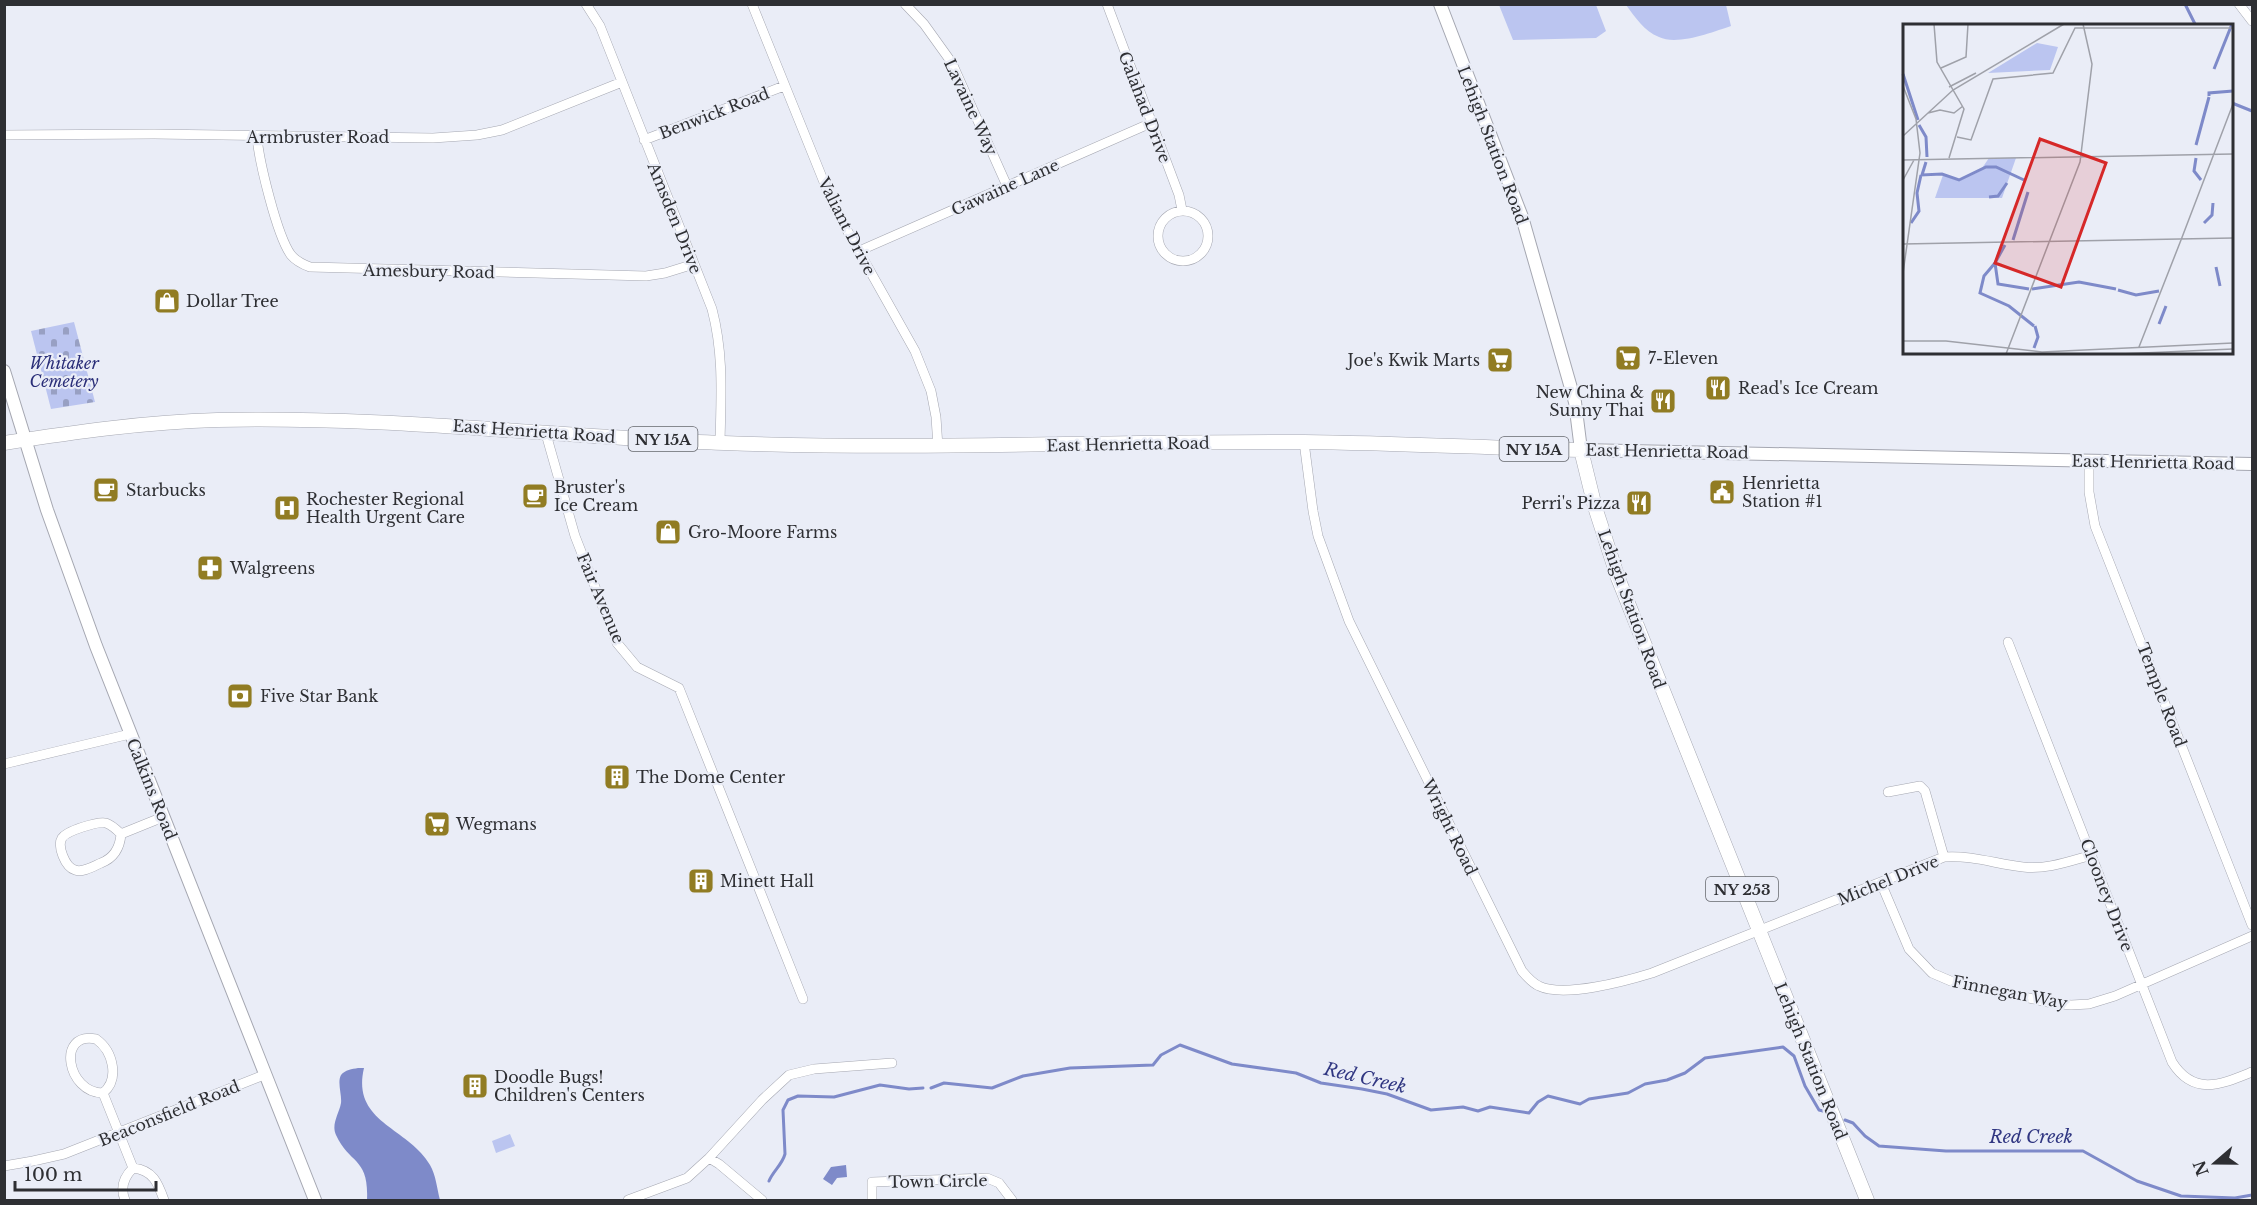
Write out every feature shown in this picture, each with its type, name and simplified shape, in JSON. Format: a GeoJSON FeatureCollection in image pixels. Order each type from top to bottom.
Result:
{"type":"FeatureCollection","features":[{"type":"Feature","properties":{"kind":"main road","name":"Lehigh Station Road"},"geometry":{"type":"LineString","coordinates":[[1440,4],[1522,217],[1572,392],[1581,450],[1594,507],[1618,578],[1867,1200]]}},
{"type":"Feature","properties":{"kind":"main road","name":"Calkins Road"},"geometry":{"type":"LineString","coordinates":[[4,371],[47,510],[130,734],[315,1200]]}},
{"type":"Feature","properties":{"kind":"main road","name":"East Henrietta Road"},"geometry":{"type":"LineString","coordinates":[[4,443],[137,425],[238,420],[370,422],[720,443],[938,447],[1304,442],[2253,464]]}},
{"type":"Feature","properties":{"kind":"street","name":"Amsden Drive"},"geometry":{"type":"LineString","coordinates":[[586,4],[600,26],[712,309],[722,368],[720,443]]}},
{"type":"Feature","properties":{"kind":"street","name":"Valiant Drive"},"geometry":{"type":"LineString","coordinates":[[752,4],[834,207],[915,351],[931,391],[938,447]]}},
{"type":"Feature","properties":{"kind":"street","name":"Lavaine Way"},"geometry":{"type":"LineString","coordinates":[[905,4],[924,24],[952,63],[1007,186]]}},
{"type":"Feature","properties":{"kind":"street","name":"Galahad Drive"},"geometry":{"type":"LineString","coordinates":[[1107,4],[1179,195],[1182,210]]}},
{"type":"Feature","properties":{"kind":"street"},"geometry":{"type":"LineString","coordinates":[[2239,4],[2253,21]]}},
{"type":"Feature","properties":{"kind":"street","name":"Armbruster Road"},"geometry":{"type":"LineString","coordinates":[[4,135],[153,134],[433,138],[477,135],[501,130],[621,82]]}},
{"type":"Feature","properties":{"kind":"street","name":"Benwick Road"},"geometry":{"type":"LineString","coordinates":[[644,140],[784,86]]}},
{"type":"Feature","properties":{"kind":"street","name":"Gawaine Lane"},"geometry":{"type":"LineString","coordinates":[[859,251],[1151,123]]}},
{"type":"Feature","properties":{"kind":"street","name":"Amesbury Road"},"geometry":{"type":"LineString","coordinates":[[257,137],[261,164],[285,245],[294,258],[310,267],[646,276],[694,264]]}},
{"type":"Feature","properties":{"kind":"street"},"geometry":{"type":"LineString","coordinates":[[1182,210],[1190,211],[1203,220],[1208,236],[1207,244],[1198,256],[1182,261],[1174,260],[1161,249],[1158,232],[1166,217],[1182,210]]}},
{"type":"Feature","properties":{"kind":"street","name":"Fair Avenue"},"geometry":{"type":"LineString","coordinates":[[546,434],[575,536],[617,643],[637,667],[679,688],[803,999]]}},
{"type":"Feature","properties":{"kind":"street","name":"Wright Road"},"geometry":{"type":"LineString","coordinates":[[1304,442],[1312,511],[1318,536],[1349,621],[1506,940],[1529,980],[1540,987],[1551,989],[1602,986],[1625,981],[1759,931]]}},
{"type":"Feature","properties":{"kind":"street","name":"Temple Road"},"geometry":{"type":"LineString","coordinates":[[2089,461],[2089,492],[2095,526],[2253,925]]}},
{"type":"Feature","properties":{"kind":"street","name":"Clooney Drive"},"geometry":{"type":"LineString","coordinates":[[2008,642],[2172,1062],[2181,1074],[2199,1084],[2216,1085],[2253,1072]]}},
{"type":"Feature","properties":{"kind":"street"},"geometry":{"type":"LineString","coordinates":[[4,764],[130,734]]}},
{"type":"Feature","properties":{"kind":"street"},"geometry":{"type":"LineString","coordinates":[[1888,792],[1920,786],[1925,791],[1944,857]]}},
{"type":"Feature","properties":{"kind":"street"},"geometry":{"type":"LineString","coordinates":[[121,834],[163,817]]}},
{"type":"Feature","properties":{"kind":"street"},"geometry":{"type":"LineString","coordinates":[[95,823],[105,823],[114,827],[121,834],[113,855],[83,870],[75,870],[68,866],[60,846],[62,838],[67,833],[95,823]]}},
{"type":"Feature","properties":{"kind":"street","name":"Michel Drive"},"geometry":{"type":"LineString","coordinates":[[1759,931],[1944,857],[1962,856],[2036,868],[2063,864],[2092,855]]}},
{"type":"Feature","properties":{"kind":"street","name":"Finnegan Way"},"geometry":{"type":"LineString","coordinates":[[1881,883],[1909,949],[1923,965],[1942,978],[2030,999],[2071,1005],[2089,1004],[2106,998],[2253,936]]}},
{"type":"Feature","properties":{"kind":"street"},"geometry":{"type":"LineString","coordinates":[[84,1039],[96,1039],[102,1043],[113,1069],[109,1088],[103,1093],[94,1093],[83,1087],[71,1064],[71,1051],[84,1039]]}},
{"type":"Feature","properties":{"kind":"street"},"geometry":{"type":"LineString","coordinates":[[628,1200],[687,1178],[789,1075],[814,1069],[892,1063]]}},
{"type":"Feature","properties":{"kind":"street","name":"Beaconsfield Road"},"geometry":{"type":"LineString","coordinates":[[4,1166],[64,1154],[264,1075]]}},
{"type":"Feature","properties":{"kind":"street"},"geometry":{"type":"LineString","coordinates":[[103,1093],[133,1168]]}},
{"type":"Feature","properties":{"kind":"street"},"geometry":{"type":"LineString","coordinates":[[709,1158],[762,1200]]}},
{"type":"Feature","properties":{"kind":"street"},"geometry":{"type":"LineString","coordinates":[[125,1200],[124,1181],[133,1168]]}},
{"type":"Feature","properties":{"kind":"street"},"geometry":{"type":"LineString","coordinates":[[133,1168],[144,1169],[155,1177],[164,1200]]}},
{"type":"Feature","properties":{"kind":"street","name":"Town Circle"},"geometry":{"type":"LineString","coordinates":[[872,1200],[872,1182],[987,1178],[999,1183],[1012,1200]]}},
{"type":"Feature","properties":{"kind":"green space"},"geometry":{"type":"Polygon","coordinates":[[[1499,5],[1596,5],[1606,31],[1596,38],[1513,40],[1499,5]]]}},
{"type":"Feature","properties":{"kind":"green space"},"geometry":{"type":"Polygon","coordinates":[[[1626,5],[1726,5],[1731,26],[1695,37],[1667,39],[1659,37],[1644,27],[1626,5]]]}},
{"type":"Feature","properties":{"kind":"green space","name":"Whitaker Cemetery"},"geometry":{"type":"Polygon","coordinates":[[[74,322],[95,402],[51,409],[31,331],[74,322]]]}},
{"type":"Feature","properties":{"kind":"green space"},"geometry":{"type":"Polygon","coordinates":[[[510,1134],[515,1146],[496,1153],[492,1141],[510,1134]]]}},
{"type":"Feature","properties":{"kind":"shaded area"},"geometry":{"type":"Polygon","coordinates":[[[364,1068],[362,1086],[366,1101],[373,1113],[420,1152],[430,1165],[440,1200],[367,1200],[367,1186],[362,1168],[341,1145],[334,1127],[341,1103],[339,1081],[341,1075],[364,1068]]]}},
{"type":"Feature","properties":{"kind":"shaded area"},"geometry":{"type":"Polygon","coordinates":[[[846,1165],[847,1177],[837,1178],[832,1185],[823,1179],[831,1167],[846,1165]]]}},
{"type":"Feature","properties":{"kind":"waterway","name":"Red Creek"},"geometry":{"type":"LineString","coordinates":[[2185,4],[2195,24]]}},
{"type":"Feature","properties":{"kind":"waterway","name":"Red Creek"},"geometry":{"type":"LineString","coordinates":[[2233,103],[2252,111]]}},
{"type":"Feature","properties":{"kind":"waterway","name":"Red Creek"},"geometry":{"type":"LineString","coordinates":[[931,1088],[944,1083],[992,1088],[1023,1076],[1070,1068],[1153,1065],[1161,1055],[1180,1045],[1232,1064],[1296,1073],[1321,1083],[1387,1094],[1431,1110],[1463,1107],[1478,1111],[1490,1107],[1529,1113],[1538,1102],[1548,1096],[1580,1104],[1589,1099],[1628,1093],[1645,1084],[1667,1080],[1685,1073],[1705,1058],[1783,1047],[1794,1056],[1805,1086],[1819,1110],[1823,1111]]}},
{"type":"Feature","properties":{"kind":"waterway","name":"Red Creek"},"geometry":{"type":"LineString","coordinates":[[769,1181],[785,1154],[783,1110],[788,1100],[798,1096],[834,1097],[880,1085],[909,1089],[923,1088]]}},
{"type":"Feature","properties":{"kind":"waterway","name":"Red Creek"},"geometry":{"type":"LineString","coordinates":[[1845,1120],[1853,1123],[1879,1146],[1946,1151],[2083,1151],[2137,1181],[2181,1196],[2235,1198],[2252,1195]]}},
{"type":"Feature","properties":{"kind":"place","name":"Dollar Tree"},"geometry":{"type":"Point","coordinates":[167,301]}},
{"type":"Feature","properties":{"kind":"place","name":"7-Eleven"},"geometry":{"type":"Point","coordinates":[1628,358]}},
{"type":"Feature","properties":{"kind":"place","name":"Joe's Kwik Marts"},"geometry":{"type":"Point","coordinates":[1500,360]}},
{"type":"Feature","properties":{"kind":"place","name":"Read's Ice Cream"},"geometry":{"type":"Point","coordinates":[1718,388]}},
{"type":"Feature","properties":{"kind":"place","name":"New China & Sunny Thai"},"geometry":{"type":"Point","coordinates":[1663,401]}},
{"type":"Feature","properties":{"kind":"place","name":"Starbucks"},"geometry":{"type":"Point","coordinates":[106,490]}},
{"type":"Feature","properties":{"kind":"place","name":"Henrietta Station #1"},"geometry":{"type":"Point","coordinates":[1722,492]}},
{"type":"Feature","properties":{"kind":"place","name":"Bruster's Ice Cream"},"geometry":{"type":"Point","coordinates":[535,496]}},
{"type":"Feature","properties":{"kind":"place","name":"Perri's Pizza"},"geometry":{"type":"Point","coordinates":[1639,503]}},
{"type":"Feature","properties":{"kind":"place","name":"Rochester Regional Health Urgent Care"},"geometry":{"type":"Point","coordinates":[287,508]}},
{"type":"Feature","properties":{"kind":"place","name":"Gro-Moore Farms"},"geometry":{"type":"Point","coordinates":[668,532]}},
{"type":"Feature","properties":{"kind":"place","name":"Walgreens"},"geometry":{"type":"Point","coordinates":[210,568]}},
{"type":"Feature","properties":{"kind":"place","name":"Five Star Bank"},"geometry":{"type":"Point","coordinates":[240,696]}},
{"type":"Feature","properties":{"kind":"place","name":"The Dome Center"},"geometry":{"type":"Point","coordinates":[617,777]}},
{"type":"Feature","properties":{"kind":"place","name":"Wegmans"},"geometry":{"type":"Point","coordinates":[437,824]}},
{"type":"Feature","properties":{"kind":"place","name":"Minett Hall"},"geometry":{"type":"Point","coordinates":[701,881]}},
{"type":"Feature","properties":{"kind":"place","name":"Doodle Bugs! Children's Centers"},"geometry":{"type":"Point","coordinates":[475,1086]}}]}
